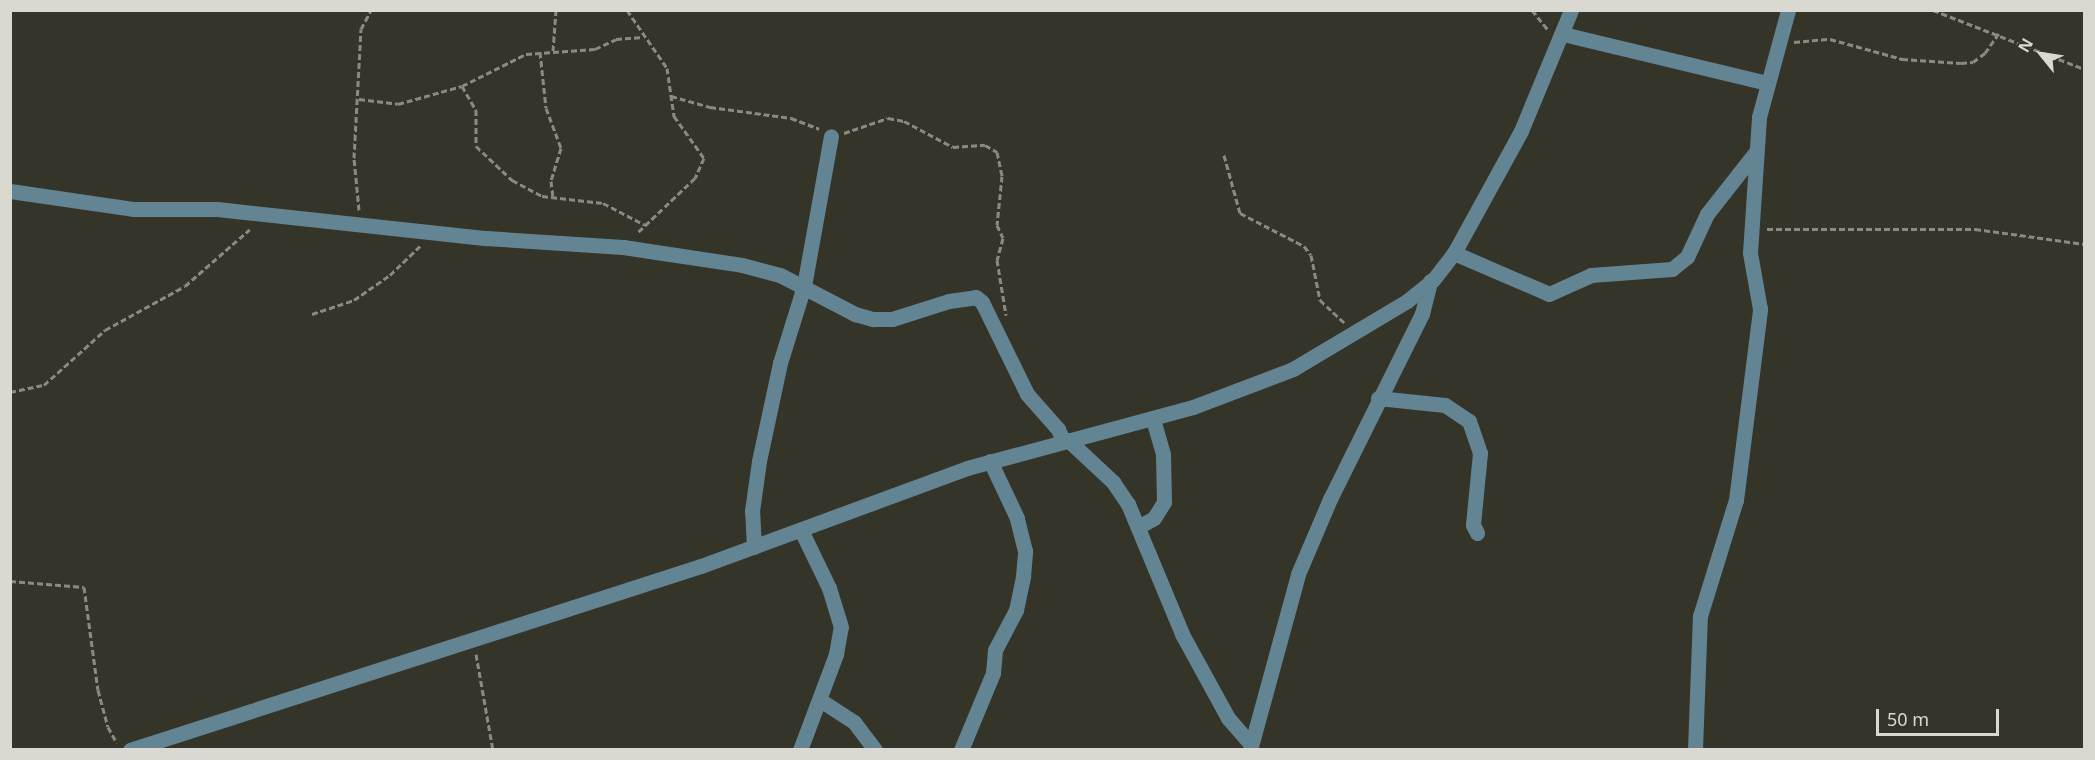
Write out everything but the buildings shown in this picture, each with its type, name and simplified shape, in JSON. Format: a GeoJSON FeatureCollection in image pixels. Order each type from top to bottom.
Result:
{"type":"FeatureCollection","features":[{"type":"Feature","properties":{"kind":"street"},"geometry":{"type":"LineString","coordinates":[[130,750],[474,641],[754,547],[990,461],[1154,418],[1293,369],[1357,333],[1430,281],[1454,253],[1521,131],[1571,10]]}},
{"type":"Feature","properties":{"kind":"street"},"geometry":{"type":"LineString","coordinates":[[1695,750],[1700,616],[1736,500],[1749,419],[1760,309],[1750,253],[1755,153],[1767,82],[1788,10]]}},
{"type":"Feature","properties":{"kind":"street"},"geometry":{"type":"LineString","coordinates":[[1563,34],[1767,82]]}},
{"type":"Feature","properties":{"kind":"street"},"geometry":{"type":"LineString","coordinates":[[754,547],[752,511],[759,461],[780,363],[804,286],[831,136]]}},
{"type":"Feature","properties":{"kind":"street"},"geometry":{"type":"LineString","coordinates":[[1454,253],[1549,294],[1591,275],[1672,269],[1687,257],[1707,214],[1755,153]]}},
{"type":"Feature","properties":{"kind":"street"},"geometry":{"type":"LineString","coordinates":[[10,191],[133,209],[217,209],[435,233],[623,248],[763,268],[804,286],[855,314],[873,319],[892,319],[949,301],[979,298],[1027,394],[1066,441],[1113,482],[1138,527],[1185,640],[1228,718],[1251,747]]}},
{"type":"Feature","properties":{"kind":"street"},"geometry":{"type":"LineString","coordinates":[[1251,747],[1298,574],[1378,398],[1422,314],[1430,281]]}},
{"type":"Feature","properties":{"kind":"street"},"geometry":{"type":"LineString","coordinates":[[1378,398],[1445,405],[1469,421],[1480,453],[1473,525],[1477,533]]}},
{"type":"Feature","properties":{"kind":"street"},"geometry":{"type":"LineString","coordinates":[[1138,527],[1154,518],[1164,502],[1163,454],[1154,418]]}},
{"type":"Feature","properties":{"kind":"street"},"geometry":{"type":"LineString","coordinates":[[961,750],[993,673],[995,650],[1016,610],[1023,576],[1025,551],[1017,518],[990,461]]}},
{"type":"Feature","properties":{"kind":"street"},"geometry":{"type":"LineString","coordinates":[[800,750],[820,700],[841,627],[830,588],[801,530]]}},
{"type":"Feature","properties":{"kind":"street"},"geometry":{"type":"LineString","coordinates":[[820,700],[854,722],[875,750]]}},
{"type":"Feature","properties":{"kind":"path"},"geometry":{"type":"LineString","coordinates":[[358,224],[354,158],[361,29],[370,10]]}},
{"type":"Feature","properties":{"kind":"path"},"geometry":{"type":"LineString","coordinates":[[553,51],[556,10]]}},
{"type":"Feature","properties":{"kind":"path"},"geometry":{"type":"LineString","coordinates":[[623,248],[695,178],[704,158],[674,116],[668,68],[643,37],[627,10]]}},
{"type":"Feature","properties":{"kind":"path"},"geometry":{"type":"LineString","coordinates":[[1933,10],[2000,33],[2085,69]]}},
{"type":"Feature","properties":{"kind":"path"},"geometry":{"type":"LineString","coordinates":[[1776,50],[1809,39],[1830,39],[1902,58],[1961,63],[1973,62],[1985,53],[2000,33]]}},
{"type":"Feature","properties":{"kind":"path"},"geometry":{"type":"LineString","coordinates":[[358,99],[399,104],[462,86],[493,72],[513,58],[540,52],[595,49],[616,39],[643,37]]}},
{"type":"Feature","properties":{"kind":"path"},"geometry":{"type":"LineString","coordinates":[[540,52],[546,108],[561,148],[551,181],[554,197]]}},
{"type":"Feature","properties":{"kind":"path"},"geometry":{"type":"LineString","coordinates":[[462,86],[476,110],[476,146],[524,189],[554,197],[603,202],[645,225]]}},
{"type":"Feature","properties":{"kind":"path"},"geometry":{"type":"LineString","coordinates":[[671,96],[710,107],[791,118],[831,136],[888,118],[904,121],[953,147],[985,145],[997,152],[1002,176],[997,225],[1003,238],[997,260],[1006,319]]}},
{"type":"Feature","properties":{"kind":"path"},"geometry":{"type":"LineString","coordinates":[[1224,155],[1240,213],[1304,246],[1311,255],[1320,300],[1357,333]]}},
{"type":"Feature","properties":{"kind":"path"},"geometry":{"type":"LineString","coordinates":[[10,392],[44,385],[105,330],[185,286],[238,237],[272,215]]}},
{"type":"Feature","properties":{"kind":"path"},"geometry":{"type":"LineString","coordinates":[[1751,229],[1975,229],[2085,244]]}},
{"type":"Feature","properties":{"kind":"path"},"geometry":{"type":"LineString","coordinates":[[312,314],[354,300],[390,275],[435,233]]}},
{"type":"Feature","properties":{"kind":"path"},"geometry":{"type":"LineString","coordinates":[[10,581],[84,587],[98,690],[108,727],[122,750]]}},
{"type":"Feature","properties":{"kind":"path"},"geometry":{"type":"LineString","coordinates":[[474,641],[493,750]]}}]}
